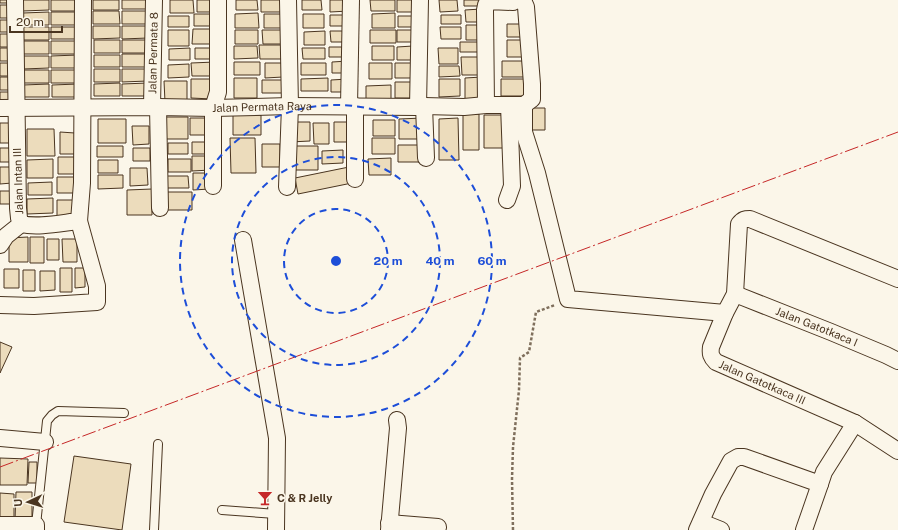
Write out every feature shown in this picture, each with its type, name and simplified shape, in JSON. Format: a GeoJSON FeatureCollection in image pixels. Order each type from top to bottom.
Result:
{"type":"FeatureCollection","features":[{"type":"Feature","properties":{"kind":"street","name":"Jalan Intan III"},"geometry":{"type":"LineString","coordinates":[[0,245],[6,236],[21,224],[18,208],[15,0]]}},
{"type":"Feature","properties":{"kind":"street"},"geometry":{"type":"LineString","coordinates":[[0,305],[34,306],[97,302],[97,286],[79,221],[82,184],[83,0]]}},
{"type":"Feature","properties":{"kind":"street","name":"Jalan Permata 8"},"geometry":{"type":"LineString","coordinates":[[154,0],[155,107],[160,208]]}},
{"type":"Feature","properties":{"kind":"street"},"geometry":{"type":"LineString","coordinates":[[213,186],[213,108],[218,92],[218,0]]}},
{"type":"Feature","properties":{"kind":"street"},"geometry":{"type":"LineString","coordinates":[[287,187],[290,106],[288,0]]}},
{"type":"Feature","properties":{"kind":"street"},"geometry":{"type":"LineString","coordinates":[[351,0],[352,106],[355,179]]}},
{"type":"Feature","properties":{"kind":"street"},"geometry":{"type":"LineString","coordinates":[[420,0],[421,106],[426,158]]}},
{"type":"Feature","properties":{"kind":"street"},"geometry":{"type":"LineString","coordinates":[[486,105],[486,5],[488,1],[513,2],[516,0]]}},
{"type":"Feature","properties":{"kind":"street"},"geometry":{"type":"LineString","coordinates":[[517,105],[532,99],[526,7],[523,0]]}},
{"type":"Feature","properties":{"kind":"street","name":"Jalan Permata Raya"},"geometry":{"type":"LineString","coordinates":[[0,108],[213,108],[290,106],[464,107],[517,105]]}},
{"type":"Feature","properties":{"kind":"street"},"geometry":{"type":"LineString","coordinates":[[507,200],[512,186],[517,105]]}},
{"type":"Feature","properties":{"kind":"street"},"geometry":{"type":"LineString","coordinates":[[517,105],[537,173],[568,299],[726,313]]}},
{"type":"Feature","properties":{"kind":"street","name":"Jalan Gatotkaca III"},"geometry":{"type":"LineString","coordinates":[[896,445],[856,423],[716,362],[711,358],[711,347],[734,294],[739,224],[742,220],[750,219],[898,279]]}},
{"type":"Feature","properties":{"kind":"street"},"geometry":{"type":"LineString","coordinates":[[21,224],[28,226],[79,221]]}},
{"type":"Feature","properties":{"kind":"street"},"geometry":{"type":"LineString","coordinates":[[242,240],[277,438],[276,530]]}},
{"type":"Feature","properties":{"kind":"street","name":"Jalan Gatotkaca I"},"geometry":{"type":"LineString","coordinates":[[734,294],[831,332],[898,361]]}},
{"type":"Feature","properties":{"kind":"street"},"geometry":{"type":"LineString","coordinates":[[396,420],[398,428],[389,526],[426,525],[438,527]]}},
{"type":"Feature","properties":{"kind":"street"},"geometry":{"type":"LineString","coordinates":[[804,530],[824,472],[856,423]]}},
{"type":"Feature","properties":{"kind":"street"},"geometry":{"type":"LineString","coordinates":[[0,438],[45,442]]}},
{"type":"Feature","properties":{"kind":"street"},"geometry":{"type":"LineString","coordinates":[[720,530],[699,526],[713,494],[731,461],[738,457],[744,457],[820,484]]}},
{"type":"Feature","properties":{"kind":"street"},"geometry":{"type":"LineString","coordinates":[[0,525],[36,528]]}},
{"type":"Feature","properties":{"kind":"lane"},"geometry":{"type":"LineString","coordinates":[[36,528],[47,421],[58,411],[124,413]]}},
{"type":"Feature","properties":{"kind":"lane"},"geometry":{"type":"LineString","coordinates":[[154,530],[158,444]]}},
{"type":"Feature","properties":{"kind":"lane"},"geometry":{"type":"LineString","coordinates":[[222,510],[276,514]]}},
{"type":"Feature","properties":{"kind":"path"},"geometry":{"type":"LineString","coordinates":[[513,530],[513,447],[519,390],[520,358],[528,352],[536,312],[568,299]]}},
{"type":"Feature","properties":{"kind":"building"},"geometry":{"type":"Polygon","coordinates":[[[0,0],[10,0],[10,3],[0,3],[0,0]]]}},
{"type":"Feature","properties":{"kind":"building"},"geometry":{"type":"Polygon","coordinates":[[[22,0],[49,0],[49,10],[22,11],[22,0]]]}},
{"type":"Feature","properties":{"kind":"building"},"geometry":{"type":"Polygon","coordinates":[[[51,0],[77,0],[77,11],[51,11],[51,0]]]}},
{"type":"Feature","properties":{"kind":"building"},"geometry":{"type":"Polygon","coordinates":[[[93,0],[119,0],[119,10],[93,10],[93,0]]]}},
{"type":"Feature","properties":{"kind":"building"},"geometry":{"type":"Polygon","coordinates":[[[122,0],[148,0],[148,9],[122,9],[122,0]]]}},
{"type":"Feature","properties":{"kind":"building"},"geometry":{"type":"Polygon","coordinates":[[[170,0],[193,0],[194,13],[170,13],[170,0]]]}},
{"type":"Feature","properties":{"kind":"building"},"geometry":{"type":"Polygon","coordinates":[[[197,0],[215,0],[215,12],[197,12],[197,0]]]}},
{"type":"Feature","properties":{"kind":"building"},"geometry":{"type":"Polygon","coordinates":[[[236,0],[257,0],[258,10],[236,10],[236,0]]]}},
{"type":"Feature","properties":{"kind":"building"},"geometry":{"type":"Polygon","coordinates":[[[261,0],[284,0],[285,12],[261,12],[261,0]]]}},
{"type":"Feature","properties":{"kind":"building"},"geometry":{"type":"Polygon","coordinates":[[[302,0],[321,0],[322,10],[302,10],[302,0]]]}},
{"type":"Feature","properties":{"kind":"building"},"geometry":{"type":"Polygon","coordinates":[[[330,0],[349,0],[349,11],[330,12],[330,0]]]}},
{"type":"Feature","properties":{"kind":"building"},"geometry":{"type":"Polygon","coordinates":[[[370,0],[395,0],[395,11],[371,11],[370,0]]]}},
{"type":"Feature","properties":{"kind":"building"},"geometry":{"type":"Polygon","coordinates":[[[397,0],[414,0],[414,12],[397,12],[397,0]]]}},
{"type":"Feature","properties":{"kind":"building"},"geometry":{"type":"Polygon","coordinates":[[[439,0],[457,0],[458,11],[440,12],[439,0]]]}},
{"type":"Feature","properties":{"kind":"building"},"geometry":{"type":"Polygon","coordinates":[[[464,0],[484,0],[484,6],[464,6],[464,0]]]}},
{"type":"Feature","properties":{"kind":"building"},"geometry":{"type":"Polygon","coordinates":[[[0,5],[10,5],[10,18],[0,18],[0,5]]]}},
{"type":"Feature","properties":{"kind":"building"},"geometry":{"type":"Polygon","coordinates":[[[481,9],[481,22],[466,22],[465,10],[481,9]]]}},
{"type":"Feature","properties":{"kind":"building"},"geometry":{"type":"Polygon","coordinates":[[[93,11],[119,11],[120,24],[93,24],[93,11]]]}},
{"type":"Feature","properties":{"kind":"building"},"geometry":{"type":"Polygon","coordinates":[[[122,11],[148,11],[148,24],[122,24],[122,11]]]}},
{"type":"Feature","properties":{"kind":"building"},"geometry":{"type":"Polygon","coordinates":[[[49,12],[49,25],[23,25],[23,13],[49,12]]]}},
{"type":"Feature","properties":{"kind":"building"},"geometry":{"type":"Polygon","coordinates":[[[51,12],[77,12],[77,25],[51,25],[51,12]]]}},
{"type":"Feature","properties":{"kind":"building"},"geometry":{"type":"Polygon","coordinates":[[[258,13],[259,28],[235,28],[235,14],[258,13]]]}},
{"type":"Feature","properties":{"kind":"building"},"geometry":{"type":"Polygon","coordinates":[[[395,13],[395,28],[372,28],[372,14],[395,13]]]}},
{"type":"Feature","properties":{"kind":"building"},"geometry":{"type":"Polygon","coordinates":[[[194,14],[215,14],[215,26],[194,26],[194,14]]]}},
{"type":"Feature","properties":{"kind":"building"},"geometry":{"type":"Polygon","coordinates":[[[264,14],[284,14],[284,28],[264,28],[264,14]]]}},
{"type":"Feature","properties":{"kind":"building"},"geometry":{"type":"Polygon","coordinates":[[[303,14],[324,14],[324,28],[303,28],[303,14]]]}},
{"type":"Feature","properties":{"kind":"building"},"geometry":{"type":"Polygon","coordinates":[[[330,15],[346,15],[346,26],[330,26],[330,15]]]}},
{"type":"Feature","properties":{"kind":"building"},"geometry":{"type":"Polygon","coordinates":[[[441,15],[461,15],[461,24],[441,24],[441,15]]]}},
{"type":"Feature","properties":{"kind":"building"},"geometry":{"type":"Polygon","coordinates":[[[168,16],[189,16],[189,27],[168,27],[168,16]]]}},
{"type":"Feature","properties":{"kind":"building"},"geometry":{"type":"Polygon","coordinates":[[[398,16],[415,16],[415,27],[398,27],[398,16]]]}},
{"type":"Feature","properties":{"kind":"building"},"geometry":{"type":"Polygon","coordinates":[[[0,20],[10,20],[10,32],[0,32],[0,20]]]}},
{"type":"Feature","properties":{"kind":"building"},"geometry":{"type":"Polygon","coordinates":[[[507,24],[523,24],[523,37],[507,37],[507,24]]]}},
{"type":"Feature","properties":{"kind":"building"},"geometry":{"type":"Polygon","coordinates":[[[466,25],[483,25],[484,40],[466,40],[466,25]]]}},
{"type":"Feature","properties":{"kind":"building"},"geometry":{"type":"Polygon","coordinates":[[[93,26],[120,26],[120,38],[93,39],[93,26]]]}},
{"type":"Feature","properties":{"kind":"building"},"geometry":{"type":"Polygon","coordinates":[[[122,26],[148,26],[148,38],[122,39],[122,26]]]}},
{"type":"Feature","properties":{"kind":"building"},"geometry":{"type":"Polygon","coordinates":[[[23,27],[49,27],[49,40],[23,40],[23,27]]]}},
{"type":"Feature","properties":{"kind":"building"},"geometry":{"type":"Polygon","coordinates":[[[51,27],[77,27],[77,39],[51,39],[51,27]]]}},
{"type":"Feature","properties":{"kind":"building"},"geometry":{"type":"Polygon","coordinates":[[[440,27],[461,27],[461,39],[441,39],[440,27]]]}},
{"type":"Feature","properties":{"kind":"building"},"geometry":{"type":"Polygon","coordinates":[[[193,29],[216,29],[216,44],[192,44],[193,29]]]}},
{"type":"Feature","properties":{"kind":"building"},"geometry":{"type":"Polygon","coordinates":[[[168,30],[189,30],[189,46],[168,46],[168,30]]]}},
{"type":"Feature","properties":{"kind":"building"},"geometry":{"type":"Polygon","coordinates":[[[235,30],[258,30],[258,44],[235,44],[235,30]]]}},
{"type":"Feature","properties":{"kind":"building"},"geometry":{"type":"Polygon","coordinates":[[[262,30],[282,30],[282,44],[263,44],[262,30]]]}},
{"type":"Feature","properties":{"kind":"building"},"geometry":{"type":"Polygon","coordinates":[[[370,30],[396,30],[396,43],[370,43],[370,30]]]}},
{"type":"Feature","properties":{"kind":"building"},"geometry":{"type":"Polygon","coordinates":[[[397,30],[415,30],[415,42],[397,42],[397,30]]]}},
{"type":"Feature","properties":{"kind":"building"},"geometry":{"type":"Polygon","coordinates":[[[325,31],[325,45],[304,45],[304,32],[325,31]]]}},
{"type":"Feature","properties":{"kind":"building"},"geometry":{"type":"Polygon","coordinates":[[[330,31],[348,31],[348,42],[331,42],[330,31]]]}},
{"type":"Feature","properties":{"kind":"building"},"geometry":{"type":"Polygon","coordinates":[[[0,34],[10,34],[10,47],[0,47],[0,34]]]}},
{"type":"Feature","properties":{"kind":"building"},"geometry":{"type":"Polygon","coordinates":[[[94,40],[120,40],[120,53],[94,53],[94,40]]]}},
{"type":"Feature","properties":{"kind":"building"},"geometry":{"type":"Polygon","coordinates":[[[122,40],[148,40],[148,53],[122,53],[122,40]]]}},
{"type":"Feature","properties":{"kind":"building"},"geometry":{"type":"Polygon","coordinates":[[[507,40],[527,40],[527,57],[507,57],[507,40]]]}},
{"type":"Feature","properties":{"kind":"building"},"geometry":{"type":"Polygon","coordinates":[[[23,41],[49,41],[49,54],[23,54],[23,41]]]}},
{"type":"Feature","properties":{"kind":"building"},"geometry":{"type":"Polygon","coordinates":[[[51,41],[77,41],[77,54],[51,54],[51,41]]]}},
{"type":"Feature","properties":{"kind":"building"},"geometry":{"type":"Polygon","coordinates":[[[460,42],[479,42],[479,52],[460,52],[460,42]]]}},
{"type":"Feature","properties":{"kind":"building"},"geometry":{"type":"Polygon","coordinates":[[[259,45],[281,45],[282,59],[260,59],[259,45]]]}},
{"type":"Feature","properties":{"kind":"building"},"geometry":{"type":"Polygon","coordinates":[[[234,46],[257,46],[258,58],[234,59],[234,46]]]}},
{"type":"Feature","properties":{"kind":"building"},"geometry":{"type":"Polygon","coordinates":[[[372,46],[394,46],[394,60],[372,60],[372,46]]]}},
{"type":"Feature","properties":{"kind":"building"},"geometry":{"type":"Polygon","coordinates":[[[413,46],[413,60],[397,60],[397,47],[413,46]]]}},
{"type":"Feature","properties":{"kind":"building"},"geometry":{"type":"Polygon","coordinates":[[[329,47],[347,47],[347,57],[329,57],[329,47]]]}},
{"type":"Feature","properties":{"kind":"building"},"geometry":{"type":"Polygon","coordinates":[[[0,48],[10,48],[10,61],[0,61],[0,48]]]}},
{"type":"Feature","properties":{"kind":"building"},"geometry":{"type":"Polygon","coordinates":[[[190,48],[190,60],[169,60],[169,49],[190,48]]]}},
{"type":"Feature","properties":{"kind":"building"},"geometry":{"type":"Polygon","coordinates":[[[195,48],[217,48],[217,59],[195,59],[195,48]]]}},
{"type":"Feature","properties":{"kind":"building"},"geometry":{"type":"Polygon","coordinates":[[[302,48],[325,48],[325,59],[303,59],[302,48]]]}},
{"type":"Feature","properties":{"kind":"building"},"geometry":{"type":"Polygon","coordinates":[[[438,48],[458,48],[458,64],[439,64],[438,48]]]}},
{"type":"Feature","properties":{"kind":"building"},"geometry":{"type":"Polygon","coordinates":[[[122,54],[148,54],[148,67],[122,67],[122,54]]]}},
{"type":"Feature","properties":{"kind":"building"},"geometry":{"type":"Polygon","coordinates":[[[78,55],[78,68],[51,68],[51,56],[78,55]]]}},
{"type":"Feature","properties":{"kind":"building"},"geometry":{"type":"Polygon","coordinates":[[[94,55],[120,55],[120,67],[94,67],[94,55]]]}},
{"type":"Feature","properties":{"kind":"building"},"geometry":{"type":"Polygon","coordinates":[[[23,56],[49,56],[49,68],[23,69],[23,56]]]}},
{"type":"Feature","properties":{"kind":"building"},"geometry":{"type":"Polygon","coordinates":[[[461,57],[482,57],[482,75],[462,75],[461,57]]]}},
{"type":"Feature","properties":{"kind":"building"},"geometry":{"type":"Polygon","coordinates":[[[348,61],[348,73],[332,73],[332,62],[348,61]]]}},
{"type":"Feature","properties":{"kind":"building"},"geometry":{"type":"Polygon","coordinates":[[[502,61],[527,61],[527,77],[502,77],[502,61]]]}},
{"type":"Feature","properties":{"kind":"building"},"geometry":{"type":"Polygon","coordinates":[[[215,62],[215,76],[192,76],[191,63],[215,62]]]}},
{"type":"Feature","properties":{"kind":"building"},"geometry":{"type":"Polygon","coordinates":[[[234,62],[260,62],[260,75],[234,75],[234,62]]]}},
{"type":"Feature","properties":{"kind":"building"},"geometry":{"type":"Polygon","coordinates":[[[0,63],[10,63],[11,76],[0,76],[0,63]]]}},
{"type":"Feature","properties":{"kind":"building"},"geometry":{"type":"Polygon","coordinates":[[[265,63],[283,63],[283,77],[265,78],[265,63]]]}},
{"type":"Feature","properties":{"kind":"building"},"geometry":{"type":"Polygon","coordinates":[[[301,63],[326,63],[326,75],[301,75],[301,63]]]}},
{"type":"Feature","properties":{"kind":"building"},"geometry":{"type":"Polygon","coordinates":[[[369,63],[392,63],[392,79],[369,79],[369,63]]]}},
{"type":"Feature","properties":{"kind":"building"},"geometry":{"type":"Polygon","coordinates":[[[395,63],[415,63],[415,78],[395,78],[395,63]]]}},
{"type":"Feature","properties":{"kind":"building"},"geometry":{"type":"Polygon","coordinates":[[[189,64],[189,77],[168,78],[168,65],[189,64]]]}},
{"type":"Feature","properties":{"kind":"building"},"geometry":{"type":"Polygon","coordinates":[[[439,66],[459,66],[460,76],[439,77],[439,66]]]}},
{"type":"Feature","properties":{"kind":"building"},"geometry":{"type":"Polygon","coordinates":[[[94,69],[120,69],[120,82],[94,82],[94,69]]]}},
{"type":"Feature","properties":{"kind":"building"},"geometry":{"type":"Polygon","coordinates":[[[122,69],[148,69],[148,81],[122,82],[122,69]]]}},
{"type":"Feature","properties":{"kind":"building"},"geometry":{"type":"Polygon","coordinates":[[[23,70],[49,70],[49,83],[23,83],[23,70]]]}},
{"type":"Feature","properties":{"kind":"building"},"geometry":{"type":"Polygon","coordinates":[[[51,70],[78,70],[78,83],[51,83],[51,70]]]}},
{"type":"Feature","properties":{"kind":"building"},"geometry":{"type":"Polygon","coordinates":[[[0,77],[10,77],[11,90],[0,90],[0,77]]]}},
{"type":"Feature","properties":{"kind":"building"},"geometry":{"type":"Polygon","coordinates":[[[482,77],[483,99],[465,99],[465,78],[482,77]]]}},
{"type":"Feature","properties":{"kind":"building"},"geometry":{"type":"Polygon","coordinates":[[[234,78],[257,78],[257,98],[234,98],[234,78]]]}},
{"type":"Feature","properties":{"kind":"building"},"geometry":{"type":"Polygon","coordinates":[[[328,78],[328,91],[301,91],[301,79],[328,78]]]}},
{"type":"Feature","properties":{"kind":"building"},"geometry":{"type":"Polygon","coordinates":[[[191,79],[213,79],[212,99],[191,98],[191,79]]]}},
{"type":"Feature","properties":{"kind":"building"},"geometry":{"type":"Polygon","coordinates":[[[348,79],[348,92],[331,92],[331,80],[348,79]]]}},
{"type":"Feature","properties":{"kind":"building"},"geometry":{"type":"Polygon","coordinates":[[[439,79],[460,79],[460,96],[439,97],[439,79]]]}},
{"type":"Feature","properties":{"kind":"building"},"geometry":{"type":"Polygon","coordinates":[[[501,79],[529,79],[529,96],[501,96],[501,79]]]}},
{"type":"Feature","properties":{"kind":"building"},"geometry":{"type":"Polygon","coordinates":[[[262,80],[282,80],[282,93],[262,93],[262,80]]]}},
{"type":"Feature","properties":{"kind":"building"},"geometry":{"type":"Polygon","coordinates":[[[164,81],[187,81],[187,102],[165,102],[164,81]]]}},
{"type":"Feature","properties":{"kind":"building"},"geometry":{"type":"Polygon","coordinates":[[[395,82],[415,82],[415,98],[395,98],[395,82]]]}},
{"type":"Feature","properties":{"kind":"building"},"geometry":{"type":"Polygon","coordinates":[[[120,83],[120,96],[94,96],[94,84],[120,83]]]}},
{"type":"Feature","properties":{"kind":"building"},"geometry":{"type":"Polygon","coordinates":[[[148,83],[148,96],[122,96],[122,84],[148,83]]]}},
{"type":"Feature","properties":{"kind":"building"},"geometry":{"type":"Polygon","coordinates":[[[49,84],[49,97],[23,97],[23,85],[49,84]]]}},
{"type":"Feature","properties":{"kind":"building"},"geometry":{"type":"Polygon","coordinates":[[[78,84],[78,97],[52,97],[52,85],[78,84]]]}},
{"type":"Feature","properties":{"kind":"building"},"geometry":{"type":"Polygon","coordinates":[[[391,85],[391,101],[366,101],[366,86],[391,85]]]}},
{"type":"Feature","properties":{"kind":"building"},"geometry":{"type":"Polygon","coordinates":[[[0,92],[11,92],[11,104],[0,104],[0,92]]]}},
{"type":"Feature","properties":{"kind":"building"},"geometry":{"type":"Polygon","coordinates":[[[526,108],[545,108],[545,130],[526,130],[526,108]]]}},
{"type":"Feature","properties":{"kind":"building"},"geometry":{"type":"Polygon","coordinates":[[[463,114],[479,114],[479,150],[463,150],[463,114]]]}},
{"type":"Feature","properties":{"kind":"building"},"geometry":{"type":"Polygon","coordinates":[[[233,115],[261,115],[261,135],[233,135],[233,115]]]}},
{"type":"Feature","properties":{"kind":"building"},"geometry":{"type":"Polygon","coordinates":[[[484,115],[504,115],[505,148],[484,148],[484,115]]]}},
{"type":"Feature","properties":{"kind":"building"},"geometry":{"type":"Polygon","coordinates":[[[164,117],[188,117],[188,139],[164,139],[164,117]]]}},
{"type":"Feature","properties":{"kind":"building"},"geometry":{"type":"Polygon","coordinates":[[[190,118],[207,118],[208,135],[190,135],[190,118]]]}},
{"type":"Feature","properties":{"kind":"building"},"geometry":{"type":"Polygon","coordinates":[[[423,118],[424,139],[399,139],[399,119],[423,118]]]}},
{"type":"Feature","properties":{"kind":"building"},"geometry":{"type":"Polygon","coordinates":[[[458,118],[459,160],[439,160],[439,119],[458,118]]]}},
{"type":"Feature","properties":{"kind":"building"},"geometry":{"type":"Polygon","coordinates":[[[98,119],[126,119],[126,143],[98,143],[98,119]]]}},
{"type":"Feature","properties":{"kind":"building"},"geometry":{"type":"Polygon","coordinates":[[[373,120],[395,120],[395,136],[373,136],[373,120]]]}},
{"type":"Feature","properties":{"kind":"building"},"geometry":{"type":"Polygon","coordinates":[[[290,122],[310,122],[310,141],[290,142],[290,122]]]}},
{"type":"Feature","properties":{"kind":"building"},"geometry":{"type":"Polygon","coordinates":[[[334,122],[353,122],[353,142],[334,142],[334,122]]]}},
{"type":"Feature","properties":{"kind":"building"},"geometry":{"type":"Polygon","coordinates":[[[0,123],[12,123],[12,143],[0,143],[0,123]]]}},
{"type":"Feature","properties":{"kind":"building"},"geometry":{"type":"Polygon","coordinates":[[[313,123],[329,123],[329,144],[314,144],[313,123]]]}},
{"type":"Feature","properties":{"kind":"building"},"geometry":{"type":"Polygon","coordinates":[[[132,126],[149,126],[149,144],[133,145],[132,126]]]}},
{"type":"Feature","properties":{"kind":"building"},"geometry":{"type":"Polygon","coordinates":[[[27,129],[54,129],[55,156],[27,156],[27,129]]]}},
{"type":"Feature","properties":{"kind":"building"},"geometry":{"type":"Polygon","coordinates":[[[60,132],[75,133],[75,154],[60,154],[60,132]]]}},
{"type":"Feature","properties":{"kind":"building"},"geometry":{"type":"Polygon","coordinates":[[[230,138],[255,138],[256,173],[231,173],[230,138]]]}},
{"type":"Feature","properties":{"kind":"building"},"geometry":{"type":"Polygon","coordinates":[[[372,138],[395,138],[395,154],[372,154],[372,138]]]}},
{"type":"Feature","properties":{"kind":"building"},"geometry":{"type":"Polygon","coordinates":[[[192,142],[211,142],[211,154],[192,154],[192,142]]]}},
{"type":"Feature","properties":{"kind":"building"},"geometry":{"type":"Polygon","coordinates":[[[168,143],[188,143],[188,154],[168,154],[168,143]]]}},
{"type":"Feature","properties":{"kind":"building"},"geometry":{"type":"Polygon","coordinates":[[[262,144],[280,144],[280,167],[262,167],[262,144]]]}},
{"type":"Feature","properties":{"kind":"building"},"geometry":{"type":"Polygon","coordinates":[[[398,145],[423,145],[424,162],[398,162],[398,145]]]}},
{"type":"Feature","properties":{"kind":"building"},"geometry":{"type":"Polygon","coordinates":[[[97,146],[123,146],[123,157],[97,157],[97,146]]]}},
{"type":"Feature","properties":{"kind":"building"},"geometry":{"type":"Polygon","coordinates":[[[291,146],[318,146],[318,170],[291,170],[291,146]]]}},
{"type":"Feature","properties":{"kind":"building"},"geometry":{"type":"Polygon","coordinates":[[[0,148],[13,148],[13,162],[0,162],[0,148]]]}},
{"type":"Feature","properties":{"kind":"building"},"geometry":{"type":"Polygon","coordinates":[[[133,148],[150,148],[150,161],[133,161],[133,148]]]}},
{"type":"Feature","properties":{"kind":"building"},"geometry":{"type":"Polygon","coordinates":[[[343,150],[343,163],[322,164],[322,151],[343,150]]]}},
{"type":"Feature","properties":{"kind":"building"},"geometry":{"type":"Polygon","coordinates":[[[192,156],[211,156],[211,170],[192,171],[192,156]]]}},
{"type":"Feature","properties":{"kind":"building"},"geometry":{"type":"Polygon","coordinates":[[[58,157],[76,157],[76,174],[58,174],[58,157]]]}},
{"type":"Feature","properties":{"kind":"building"},"geometry":{"type":"Polygon","coordinates":[[[391,158],[391,175],[369,175],[368,159],[391,158]]]}},
{"type":"Feature","properties":{"kind":"building"},"geometry":{"type":"Polygon","coordinates":[[[53,159],[53,178],[27,178],[27,160],[53,159]]]}},
{"type":"Feature","properties":{"kind":"building"},"geometry":{"type":"Polygon","coordinates":[[[168,159],[191,159],[191,172],[168,172],[168,159]]]}},
{"type":"Feature","properties":{"kind":"building"},"geometry":{"type":"Polygon","coordinates":[[[98,160],[118,160],[118,173],[98,173],[98,160]]]}},
{"type":"Feature","properties":{"kind":"building"},"geometry":{"type":"Polygon","coordinates":[[[0,167],[12,167],[12,183],[0,184],[0,167]]]}},
{"type":"Feature","properties":{"kind":"building"},"geometry":{"type":"Polygon","coordinates":[[[349,167],[352,183],[298,194],[295,178],[349,167]]]}},
{"type":"Feature","properties":{"kind":"building"},"geometry":{"type":"Polygon","coordinates":[[[130,168],[147,168],[148,185],[130,186],[130,168]]]}},
{"type":"Feature","properties":{"kind":"building"},"geometry":{"type":"Polygon","coordinates":[[[193,173],[210,173],[210,189],[193,190],[193,173]]]}},
{"type":"Feature","properties":{"kind":"building"},"geometry":{"type":"Polygon","coordinates":[[[98,175],[123,175],[123,188],[98,189],[98,175]]]}},
{"type":"Feature","properties":{"kind":"building"},"geometry":{"type":"Polygon","coordinates":[[[166,176],[188,176],[189,188],[166,188],[166,176]]]}},
{"type":"Feature","properties":{"kind":"building"},"geometry":{"type":"Polygon","coordinates":[[[57,177],[77,177],[77,193],[57,193],[57,177]]]}},
{"type":"Feature","properties":{"kind":"building"},"geometry":{"type":"Polygon","coordinates":[[[52,182],[52,195],[28,195],[28,183],[52,182]]]}},
{"type":"Feature","properties":{"kind":"building"},"geometry":{"type":"Polygon","coordinates":[[[152,189],[152,215],[127,215],[127,190],[152,189]]]}},
{"type":"Feature","properties":{"kind":"building"},"geometry":{"type":"Polygon","coordinates":[[[0,191],[11,191],[11,204],[0,204],[0,191]]]}},
{"type":"Feature","properties":{"kind":"building"},"geometry":{"type":"Polygon","coordinates":[[[167,192],[192,192],[192,210],[167,210],[167,192]]]}},
{"type":"Feature","properties":{"kind":"building"},"geometry":{"type":"Polygon","coordinates":[[[53,198],[53,213],[27,214],[27,199],[53,198]]]}},
{"type":"Feature","properties":{"kind":"building"},"geometry":{"type":"Polygon","coordinates":[[[57,200],[74,200],[74,215],[57,216],[57,200]]]}},
{"type":"Feature","properties":{"kind":"building"},"geometry":{"type":"Polygon","coordinates":[[[28,237],[28,262],[9,262],[9,238],[28,237]]]}},
{"type":"Feature","properties":{"kind":"building"},"geometry":{"type":"Polygon","coordinates":[[[30,237],[44,237],[44,263],[30,263],[30,237]]]}},
{"type":"Feature","properties":{"kind":"building"},"geometry":{"type":"Polygon","coordinates":[[[47,239],[59,239],[59,260],[47,260],[47,239]]]}},
{"type":"Feature","properties":{"kind":"building"},"geometry":{"type":"Polygon","coordinates":[[[62,239],[77,239],[77,262],[63,262],[62,239]]]}},
{"type":"Feature","properties":{"kind":"building"},"geometry":{"type":"Polygon","coordinates":[[[60,268],[72,268],[72,292],[60,292],[60,268]]]}},
{"type":"Feature","properties":{"kind":"building"},"geometry":{"type":"Polygon","coordinates":[[[75,268],[85,268],[85,287],[75,288],[75,268]]]}},
{"type":"Feature","properties":{"kind":"building"},"geometry":{"type":"Polygon","coordinates":[[[4,269],[19,269],[19,288],[4,288],[4,269]]]}},
{"type":"Feature","properties":{"kind":"building"},"geometry":{"type":"Polygon","coordinates":[[[23,270],[35,270],[35,291],[23,291],[23,270]]]}},
{"type":"Feature","properties":{"kind":"building"},"geometry":{"type":"Polygon","coordinates":[[[40,271],[55,271],[55,290],[40,291],[40,271]]]}},
{"type":"Feature","properties":{"kind":"building"},"geometry":{"type":"Polygon","coordinates":[[[0,342],[12,347],[0,373],[0,342]]]}},
{"type":"Feature","properties":{"kind":"building"},"geometry":{"type":"Polygon","coordinates":[[[74,456],[131,464],[122,530],[64,522],[74,456]]]}},
{"type":"Feature","properties":{"kind":"building"},"geometry":{"type":"Polygon","coordinates":[[[0,458],[28,459],[27,485],[0,485],[0,458]]]}},
{"type":"Feature","properties":{"kind":"building"},"geometry":{"type":"Polygon","coordinates":[[[29,462],[37,462],[37,483],[28,483],[29,462]]]}},
{"type":"Feature","properties":{"kind":"building"},"geometry":{"type":"Polygon","coordinates":[[[16,492],[32,492],[32,521],[15,520],[16,492]]]}},
{"type":"Feature","properties":{"kind":"building"},"geometry":{"type":"Polygon","coordinates":[[[0,493],[14,494],[14,519],[0,519],[0,493]]]}},
{"type":"Feature","properties":{"kind":"power"},"geometry":{"type":"LineString","coordinates":[[0,467],[898,132]]}},
{"type":"Feature","properties":{"kind":"place","name":"C & R Jelly"},"geometry":{"type":"Point","coordinates":[265,498]}}]}
